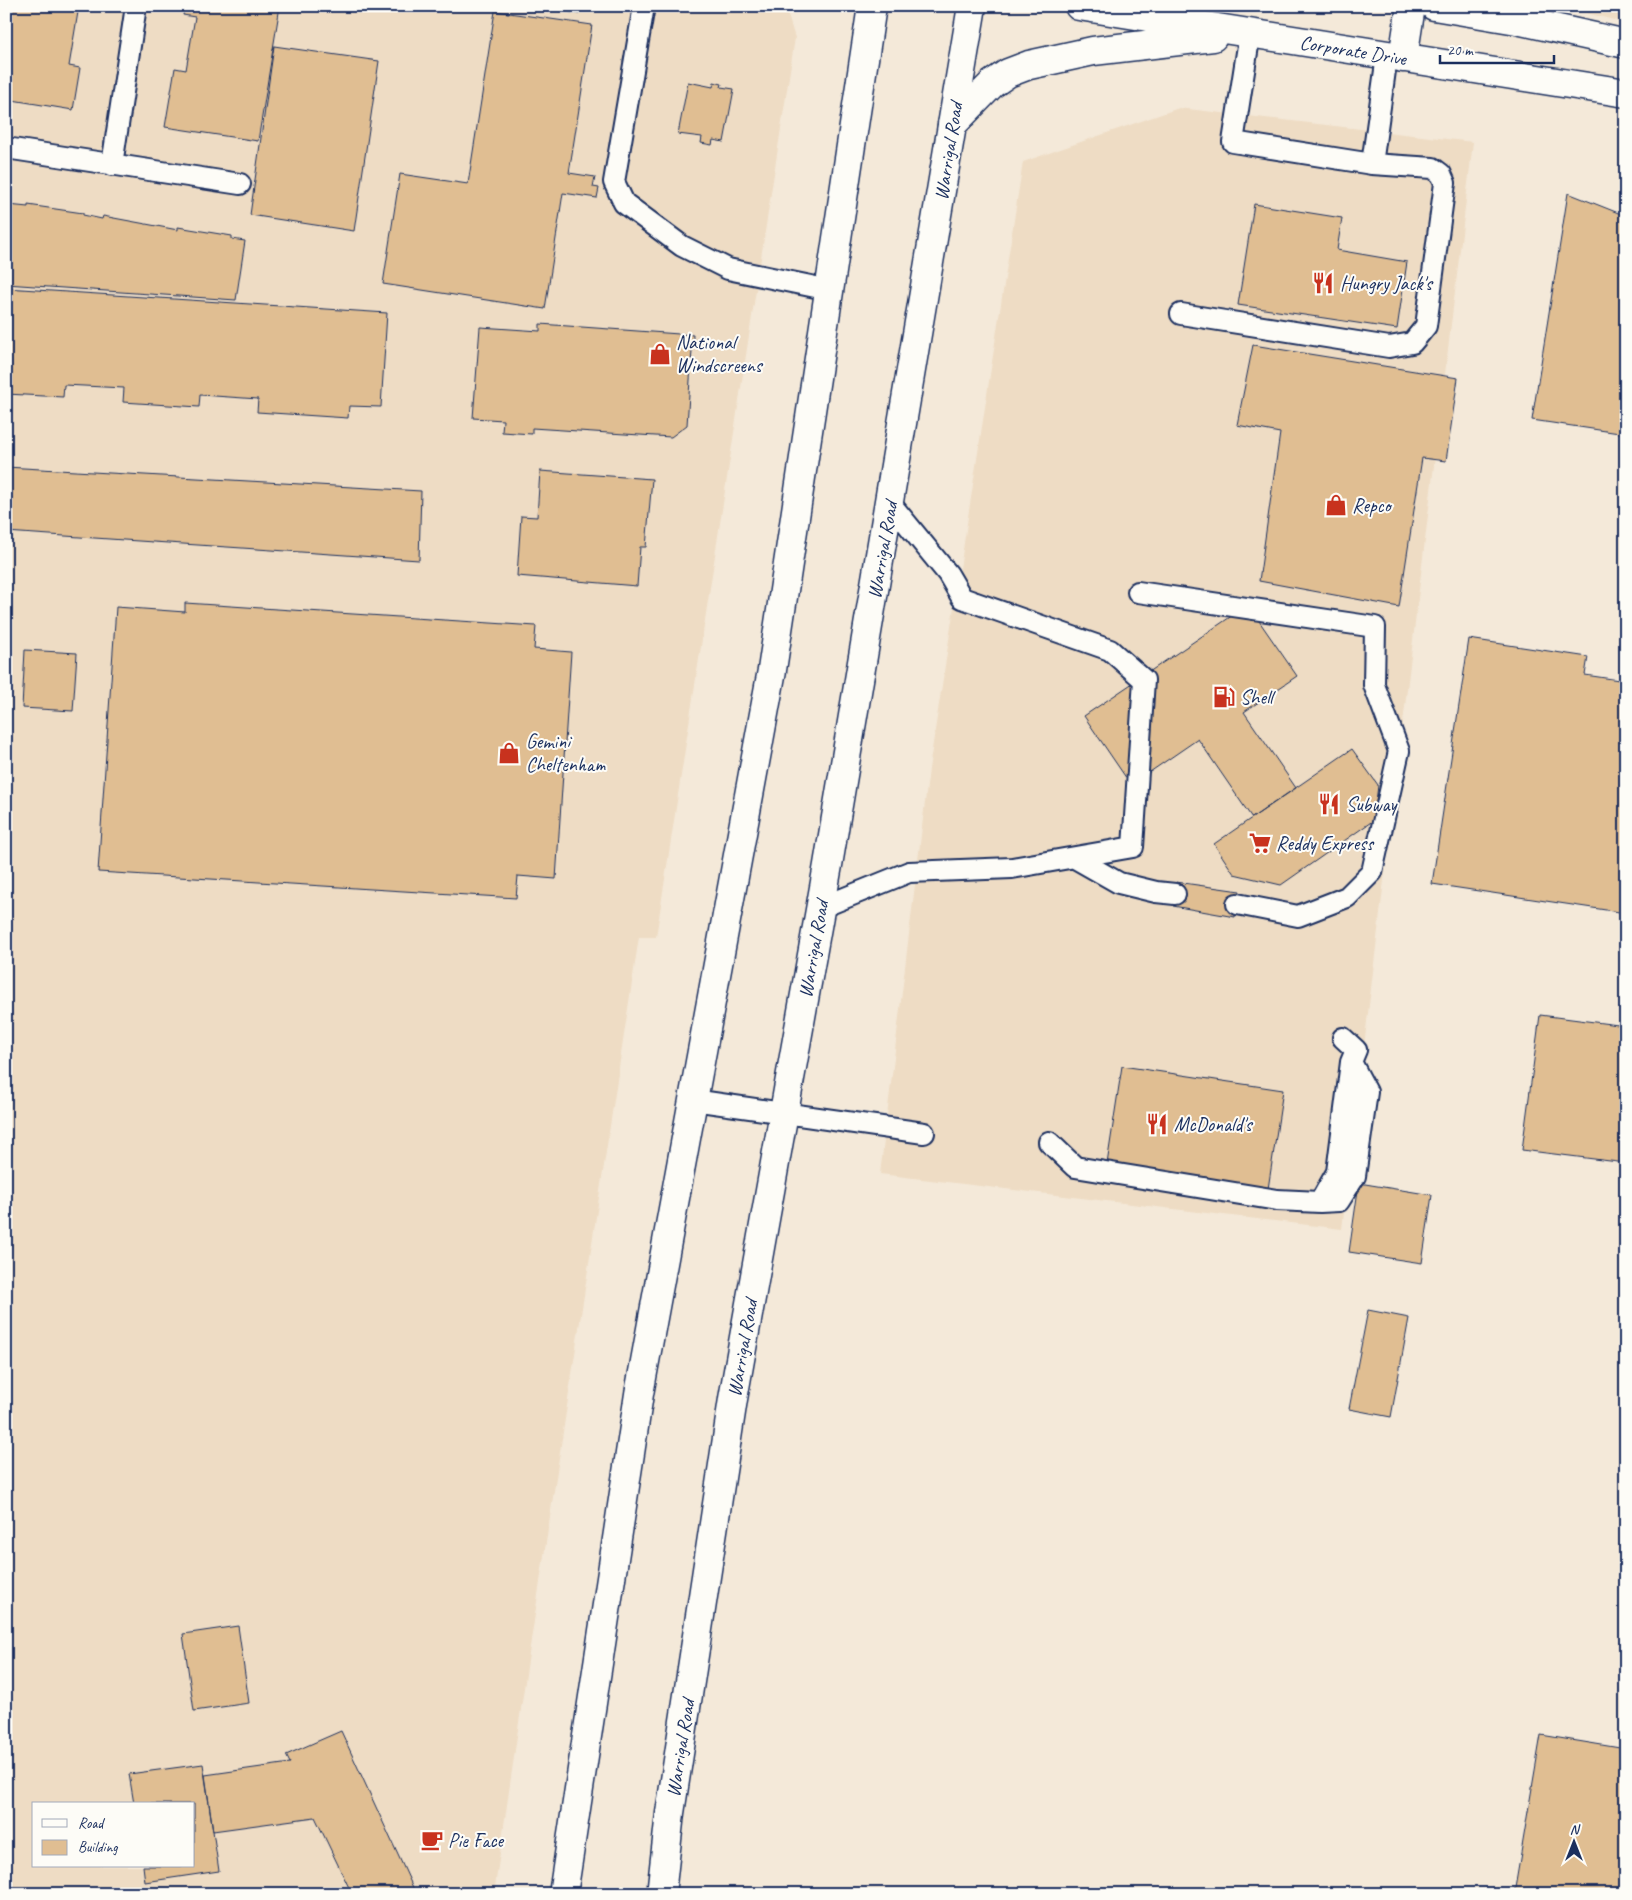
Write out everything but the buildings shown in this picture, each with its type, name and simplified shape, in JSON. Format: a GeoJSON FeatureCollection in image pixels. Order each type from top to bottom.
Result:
{"type":"FeatureCollection","features":[{"type":"Feature","properties":{"kind":"main road"},"geometry":{"type":"LineString","coordinates":[[563,1894],[639,1394],[772,670],[872,6]]}},
{"type":"Feature","properties":{"kind":"main road","name":"Warrigal Road"},"geometry":{"type":"LineString","coordinates":[[661,1894],[670,1813],[733,1399],[890,503],[972,6]]}},
{"type":"Feature","properties":{"kind":"main road","name":"Corporate Drive"},"geometry":{"type":"LineString","coordinates":[[1080,6],[1626,93]]}},
{"type":"Feature","properties":{"kind":"main road"},"geometry":{"type":"LineString","coordinates":[[1395,57],[1411,6]]}},
{"type":"Feature","properties":{"kind":"main road"},"geometry":{"type":"LineString","coordinates":[[1434,6],[1517,20],[1606,38],[1626,44]]}},
{"type":"Feature","properties":{"kind":"main road"},"geometry":{"type":"LineString","coordinates":[[952,125],[992,84],[1008,73],[1029,65],[1093,51],[1250,33]]}},
{"type":"Feature","properties":{"kind":"lane"},"geometry":{"type":"LineString","coordinates":[[112,165],[136,6]]}},
{"type":"Feature","properties":{"kind":"lane"},"geometry":{"type":"LineString","coordinates":[[644,6],[614,182],[624,203],[682,246],[728,269],[830,290]]}},
{"type":"Feature","properties":{"kind":"lane"},"geometry":{"type":"LineString","coordinates":[[1181,314],[1389,347],[1412,343],[1426,326],[1446,183],[1442,174],[1433,168],[1372,164],[1233,142],[1250,33]]}},
{"type":"Feature","properties":{"kind":"lane"},"geometry":{"type":"LineString","coordinates":[[1372,164],[1395,57]]}},
{"type":"Feature","properties":{"kind":"lane"},"geometry":{"type":"LineString","coordinates":[[6,148],[240,184]]}},
{"type":"Feature","properties":{"kind":"lane"},"geometry":{"type":"LineString","coordinates":[[820,908],[909,872],[1012,868],[1133,848],[1144,680],[1110,650],[962,598],[948,574],[890,503]]}},
{"type":"Feature","properties":{"kind":"lane"},"geometry":{"type":"LineString","coordinates":[[1138,592],[1375,627],[1374,684],[1399,751],[1372,872],[1347,897],[1298,916],[1237,904]]}},
{"type":"Feature","properties":{"kind":"lane"},"geometry":{"type":"LineString","coordinates":[[1075,858],[1119,883],[1156,892],[1175,894]]}},
{"type":"Feature","properties":{"kind":"lane"},"geometry":{"type":"LineString","coordinates":[[1049,1142],[1075,1167],[1277,1200],[1320,1202],[1336,1172],[1351,1062],[1356,1050],[1343,1038]]}},
{"type":"Feature","properties":{"kind":"lane"},"geometry":{"type":"LineString","coordinates":[[693,1100],[924,1133]]}},
{"type":"Feature","properties":{"kind":"shaded area"},"geometry":{"type":"Polygon","coordinates":[[[6,6],[785,6],[795,38],[656,937],[639,937],[494,1894],[6,1894],[6,6]]]}},
{"type":"Feature","properties":{"kind":"shaded area"},"geometry":{"type":"Polygon","coordinates":[[[1558,6],[1626,6],[1626,23],[1558,6]]]}},
{"type":"Feature","properties":{"kind":"shaded area"},"geometry":{"type":"Polygon","coordinates":[[[1179,108],[1473,142],[1342,1229],[880,1174],[929,769],[1023,162],[1179,108]]]}},
{"type":"Feature","properties":{"kind":"place","name":"Hungry Jack's"},"geometry":{"type":"Point","coordinates":[1323,283]}},
{"type":"Feature","properties":{"kind":"place","name":"National Windscreens"},"geometry":{"type":"Point","coordinates":[660,354]}},
{"type":"Feature","properties":{"kind":"place","name":"Repco"},"geometry":{"type":"Point","coordinates":[1336,505]}},
{"type":"Feature","properties":{"kind":"place","name":"Shell"},"geometry":{"type":"Point","coordinates":[1224,697]}},
{"type":"Feature","properties":{"kind":"place","name":"Gemini Cheltenham"},"geometry":{"type":"Point","coordinates":[509,753]}},
{"type":"Feature","properties":{"kind":"place","name":"Subway"},"geometry":{"type":"Point","coordinates":[1329,804]}},
{"type":"Feature","properties":{"kind":"place","name":"Reddy Express"},"geometry":{"type":"Point","coordinates":[1260,843]}},
{"type":"Feature","properties":{"kind":"place","name":"McDonald's"},"geometry":{"type":"Point","coordinates":[1157,1124]}},
{"type":"Feature","properties":{"kind":"place","name":"Pie Face"},"geometry":{"type":"Point","coordinates":[432,1840]}}]}
